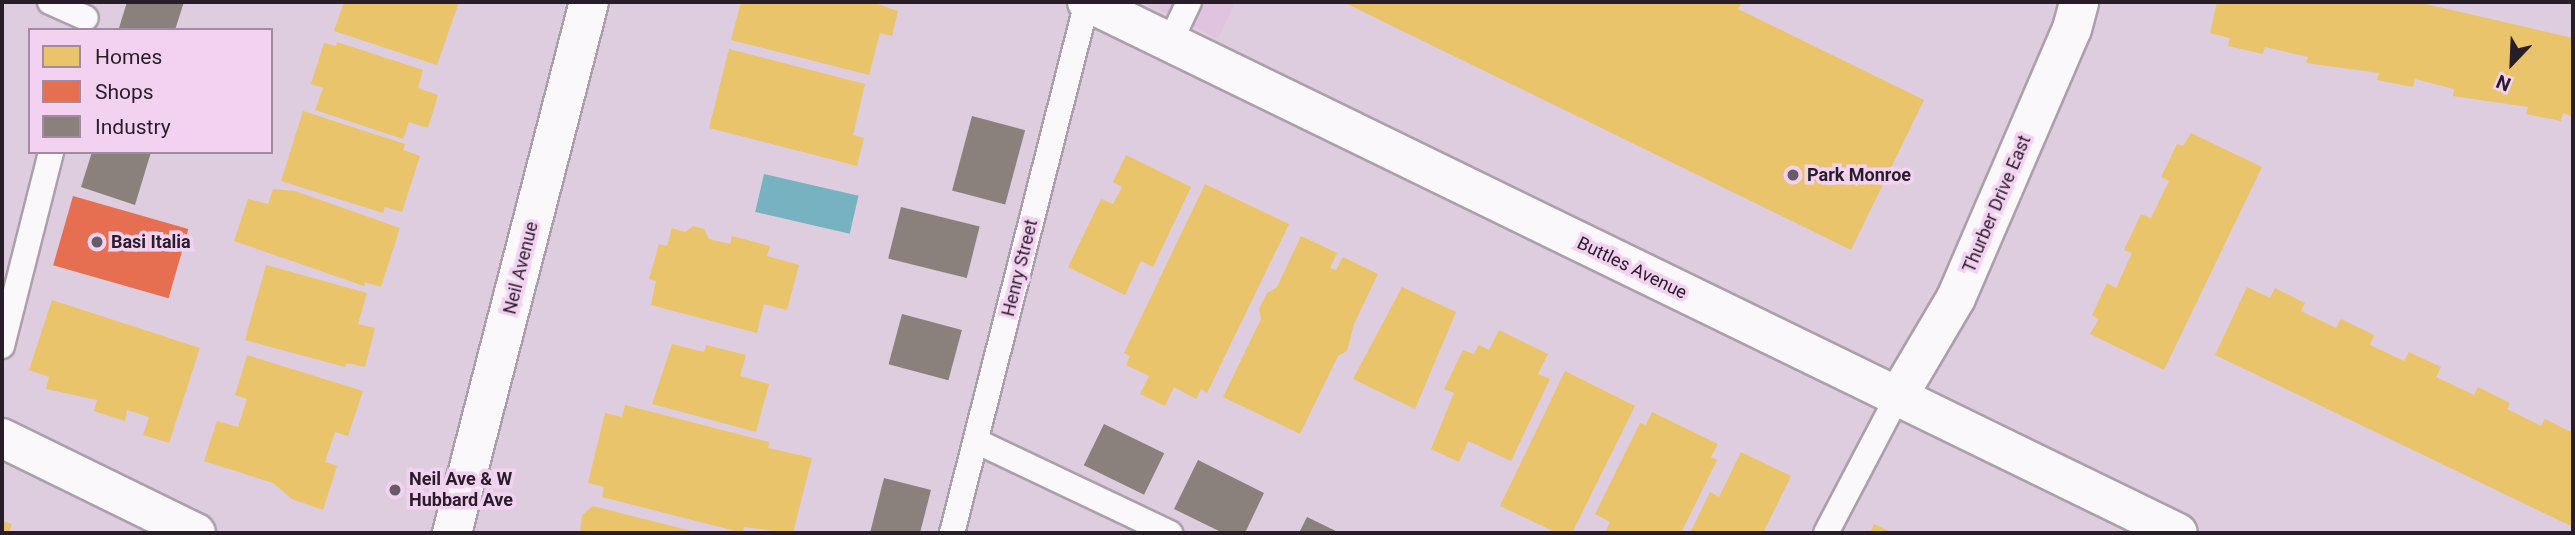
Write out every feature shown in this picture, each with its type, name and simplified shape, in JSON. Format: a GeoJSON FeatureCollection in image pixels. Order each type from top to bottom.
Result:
{"type":"FeatureCollection","features":[{"type":"Feature","properties":{"kind":"street","name":"Neil Avenue"},"geometry":{"type":"LineString","coordinates":[[452,533],[589,2]]}},
{"type":"Feature","properties":{"kind":"street","name":"Buttles Avenue"},"geometry":{"type":"LineString","coordinates":[[1087,2],[2178,533]]}},
{"type":"Feature","properties":{"kind":"street","name":"Thurber Drive East"},"geometry":{"type":"LineString","coordinates":[[1897,397],[1956,298],[2073,29],[2079,2]]}},
{"type":"Feature","properties":{"kind":"street"},"geometry":{"type":"LineString","coordinates":[[2,438],[196,533]]}},
{"type":"Feature","properties":{"kind":"lane"},"geometry":{"type":"LineString","coordinates":[[50,2],[86,17]]}},
{"type":"Feature","properties":{"kind":"lane","name":"Henry Street"},"geometry":{"type":"LineString","coordinates":[[952,533],[1087,2]]}},
{"type":"Feature","properties":{"kind":"lane"},"geometry":{"type":"LineString","coordinates":[[1170,42],[1189,2]]}},
{"type":"Feature","properties":{"kind":"lane"},"geometry":{"type":"LineString","coordinates":[[2,345],[50,154]]}},
{"type":"Feature","properties":{"kind":"lane"},"geometry":{"type":"LineString","coordinates":[[1826,533],[1897,397]]}},
{"type":"Feature","properties":{"kind":"lane"},"geometry":{"type":"LineString","coordinates":[[976,440],[1170,533]]}},
{"type":"Feature","properties":{"kind":"shaded area"},"geometry":{"type":"Polygon","coordinates":[[[1142,2],[1235,2],[1218,39],[1142,2]]]}},
{"type":"Feature","properties":{"kind":"water"},"geometry":{"type":"Polygon","coordinates":[[[764,174],[859,196],[850,234],[755,212],[764,174]]]}},
{"type":"Feature","properties":{"kind":"building: Homes"},"geometry":{"type":"Polygon","coordinates":[[[344,2],[459,2],[437,65],[334,31],[344,2]]]}},
{"type":"Feature","properties":{"kind":"building: Homes"},"geometry":{"type":"Polygon","coordinates":[[[741,2],[872,2],[898,11],[892,36],[880,33],[869,75],[731,40],[741,2]]]}},
{"type":"Feature","properties":{"kind":"building: Homes","name":"Park Monroe"},"geometry":{"type":"Polygon","coordinates":[[[1343,2],[1742,2],[1738,9],[1924,100],[1851,250],[1343,2]]]}},
{"type":"Feature","properties":{"kind":"building: Homes"},"geometry":{"type":"Polygon","coordinates":[[[2217,2],[2417,2],[2573,38],[2573,117],[2563,113],[2561,121],[2526,114],[2528,107],[2453,96],[2454,89],[2415,79],[2413,87],[2377,80],[2379,73],[2306,63],[2308,57],[2265,47],[2263,54],[2228,46],[2230,38],[2210,33],[2217,2]]]}},
{"type":"Feature","properties":{"kind":"building: Homes"},"geometry":{"type":"Polygon","coordinates":[[[337,42],[423,70],[418,88],[438,95],[428,128],[409,122],[403,139],[315,110],[323,88],[311,84],[324,43],[336,46],[337,42]]]}},
{"type":"Feature","properties":{"kind":"building: Homes"},"geometry":{"type":"Polygon","coordinates":[[[729,49],[865,84],[853,135],[864,138],[857,166],[709,128],[729,49]]]}},
{"type":"Feature","properties":{"kind":"building: Homes"},"geometry":{"type":"Polygon","coordinates":[[[303,111],[405,144],[403,150],[420,156],[402,212],[385,207],[383,213],[281,181],[303,111]]]}},
{"type":"Feature","properties":{"kind":"building: Homes"},"geometry":{"type":"Polygon","coordinates":[[[2191,133],[2262,167],[2164,370],[2090,334],[2099,319],[2092,315],[2107,283],[2116,288],[2132,253],[2124,250],[2141,214],[2151,218],[2169,181],[2161,177],[2177,144],[2183,146],[2191,133]]]}},
{"type":"Feature","properties":{"kind":"building: Homes"},"geometry":{"type":"Polygon","coordinates":[[[1126,155],[1191,187],[1153,267],[1141,261],[1125,295],[1068,267],[1101,199],[1113,204],[1122,187],[1113,182],[1126,155]]]}},
{"type":"Feature","properties":{"kind":"building: Homes"},"geometry":{"type":"Polygon","coordinates":[[[1205,184],[1289,224],[1207,393],[1201,389],[1196,399],[1174,387],[1165,406],[1140,394],[1149,376],[1126,365],[1130,356],[1124,353],[1205,184]]]}},
{"type":"Feature","properties":{"kind":"building: Homes"},"geometry":{"type":"Polygon","coordinates":[[[273,189],[295,191],[400,228],[381,287],[365,282],[364,286],[234,241],[248,199],[268,204],[273,189]]]}},
{"type":"Feature","properties":{"kind":"building: Homes"},"geometry":{"type":"Polygon","coordinates":[[[693,226],[704,229],[709,239],[730,244],[732,236],[770,246],[767,256],[799,265],[787,310],[764,304],[757,333],[651,305],[656,281],[649,279],[659,244],[667,246],[672,228],[685,232],[693,226]]]}},
{"type":"Feature","properties":{"kind":"building: Homes"},"geometry":{"type":"Polygon","coordinates":[[[1301,236],[1337,253],[1330,268],[1336,270],[1343,257],[1378,274],[1354,324],[1347,351],[1338,356],[1300,434],[1223,397],[1261,319],[1259,309],[1267,293],[1277,287],[1301,236]]]}},
{"type":"Feature","properties":{"kind":"building: Homes"},"geometry":{"type":"Polygon","coordinates":[[[266,265],[367,293],[358,324],[375,328],[365,367],[347,363],[345,367],[245,340],[266,265]]]}},
{"type":"Feature","properties":{"kind":"building: Homes"},"geometry":{"type":"Polygon","coordinates":[[[1402,287],[1456,312],[1415,409],[1353,379],[1402,287]]]}},
{"type":"Feature","properties":{"kind":"building: Homes"},"geometry":{"type":"Polygon","coordinates":[[[2247,287],[2270,298],[2275,288],[2305,303],[2301,311],[2336,328],[2341,319],[2374,335],[2370,345],[2404,361],[2409,352],[2441,367],[2436,377],[2474,395],[2478,387],[2510,403],[2507,409],[2541,426],[2545,419],[2573,433],[2573,527],[2215,355],[2247,287]]]}},
{"type":"Feature","properties":{"kind":"building: Homes"},"geometry":{"type":"Polygon","coordinates":[[[52,300],[200,348],[169,443],[143,435],[149,417],[127,410],[125,421],[94,411],[97,400],[46,389],[49,377],[29,370],[52,300]]]}},
{"type":"Feature","properties":{"kind":"building: Homes"},"geometry":{"type":"Polygon","coordinates":[[[1499,330],[1548,354],[1538,374],[1550,379],[1511,461],[1468,441],[1459,462],[1431,449],[1454,393],[1444,389],[1463,350],[1474,354],[1479,345],[1489,350],[1499,330]]]}},
{"type":"Feature","properties":{"kind":"building: Homes"},"geometry":{"type":"Polygon","coordinates":[[[672,344],[704,352],[706,345],[746,355],[740,376],[769,384],[756,432],[652,404],[672,344]]]}},
{"type":"Feature","properties":{"kind":"building: Homes"},"geometry":{"type":"Polygon","coordinates":[[[247,355],[363,391],[348,436],[335,432],[325,462],[337,466],[323,510],[292,499],[273,483],[204,461],[217,421],[238,427],[247,399],[235,395],[247,355]]]}},
{"type":"Feature","properties":{"kind":"building: Homes"},"geometry":{"type":"Polygon","coordinates":[[[1565,371],[1635,406],[1572,533],[1557,533],[1500,506],[1565,371]]]}},
{"type":"Feature","properties":{"kind":"building: Homes"},"geometry":{"type":"Polygon","coordinates":[[[625,405],[769,442],[768,448],[812,458],[793,533],[744,527],[743,533],[602,497],[604,487],[588,483],[605,413],[622,417],[625,405]]]}},
{"type":"Feature","properties":{"kind":"building: Homes"},"geometry":{"type":"Polygon","coordinates":[[[1652,412],[1718,444],[1711,457],[1717,460],[1681,533],[1605,533],[1610,522],[1595,514],[1640,423],[1646,425],[1652,412]]]}},
{"type":"Feature","properties":{"kind":"building: Homes"},"geometry":{"type":"Polygon","coordinates":[[[1741,452],[1791,476],[1763,533],[1690,533],[1710,492],[1719,497],[1741,452]]]}},
{"type":"Feature","properties":{"kind":"building: Homes"},"geometry":{"type":"Polygon","coordinates":[[[593,506],[695,533],[580,533],[582,515],[593,506]]]}},
{"type":"Feature","properties":{"kind":"building: Homes"},"geometry":{"type":"Polygon","coordinates":[[[2,521],[12,524],[9,533],[2,533],[2,521]]]}},
{"type":"Feature","properties":{"kind":"building: Homes"},"geometry":{"type":"Polygon","coordinates":[[[1874,524],[1893,533],[1870,533],[1874,524]]]}},
{"type":"Feature","properties":{"kind":"building: Shops"},"geometry":{"type":"Polygon","coordinates":[[[73,196],[188,229],[169,298],[53,265],[73,196]]]}},
{"type":"Feature","properties":{"kind":"building: Industry"},"geometry":{"type":"Polygon","coordinates":[[[127,2],[184,2],[176,28],[119,28],[127,2]]]}},
{"type":"Feature","properties":{"kind":"building: Industry"},"geometry":{"type":"Polygon","coordinates":[[[972,116],[1025,130],[1005,205],[952,190],[972,116]]]}},
{"type":"Feature","properties":{"kind":"building: Industry"},"geometry":{"type":"Polygon","coordinates":[[[91,154],[150,154],[135,205],[81,187],[91,154]]]}},
{"type":"Feature","properties":{"kind":"building: Industry"},"geometry":{"type":"Polygon","coordinates":[[[901,207],[980,227],[967,278],[888,258],[901,207]]]}},
{"type":"Feature","properties":{"kind":"building: Industry"},"geometry":{"type":"Polygon","coordinates":[[[902,314],[962,330],[948,380],[889,364],[902,314]]]}},
{"type":"Feature","properties":{"kind":"building: Industry"},"geometry":{"type":"Polygon","coordinates":[[[1104,424],[1164,453],[1144,495],[1084,465],[1104,424]]]}},
{"type":"Feature","properties":{"kind":"building: Industry"},"geometry":{"type":"Polygon","coordinates":[[[1198,460],[1264,493],[1245,533],[1223,533],[1174,509],[1198,460]]]}},
{"type":"Feature","properties":{"kind":"building: Industry"},"geometry":{"type":"Polygon","coordinates":[[[884,478],[931,490],[920,533],[870,533],[884,478]]]}},
{"type":"Feature","properties":{"kind":"building: Industry"},"geometry":{"type":"Polygon","coordinates":[[[1307,517],[1340,533],[1299,533],[1307,517]]]}},
{"type":"Feature","properties":{"kind":"place","name":"Park Monroe"},"geometry":{"type":"Point","coordinates":[1793,175]}},
{"type":"Feature","properties":{"kind":"place","name":"Basi Italia"},"geometry":{"type":"Point","coordinates":[97,242]}},
{"type":"Feature","properties":{"kind":"place","name":"Neil Ave & W Hubbard Ave"},"geometry":{"type":"Point","coordinates":[395,490]}}]}
